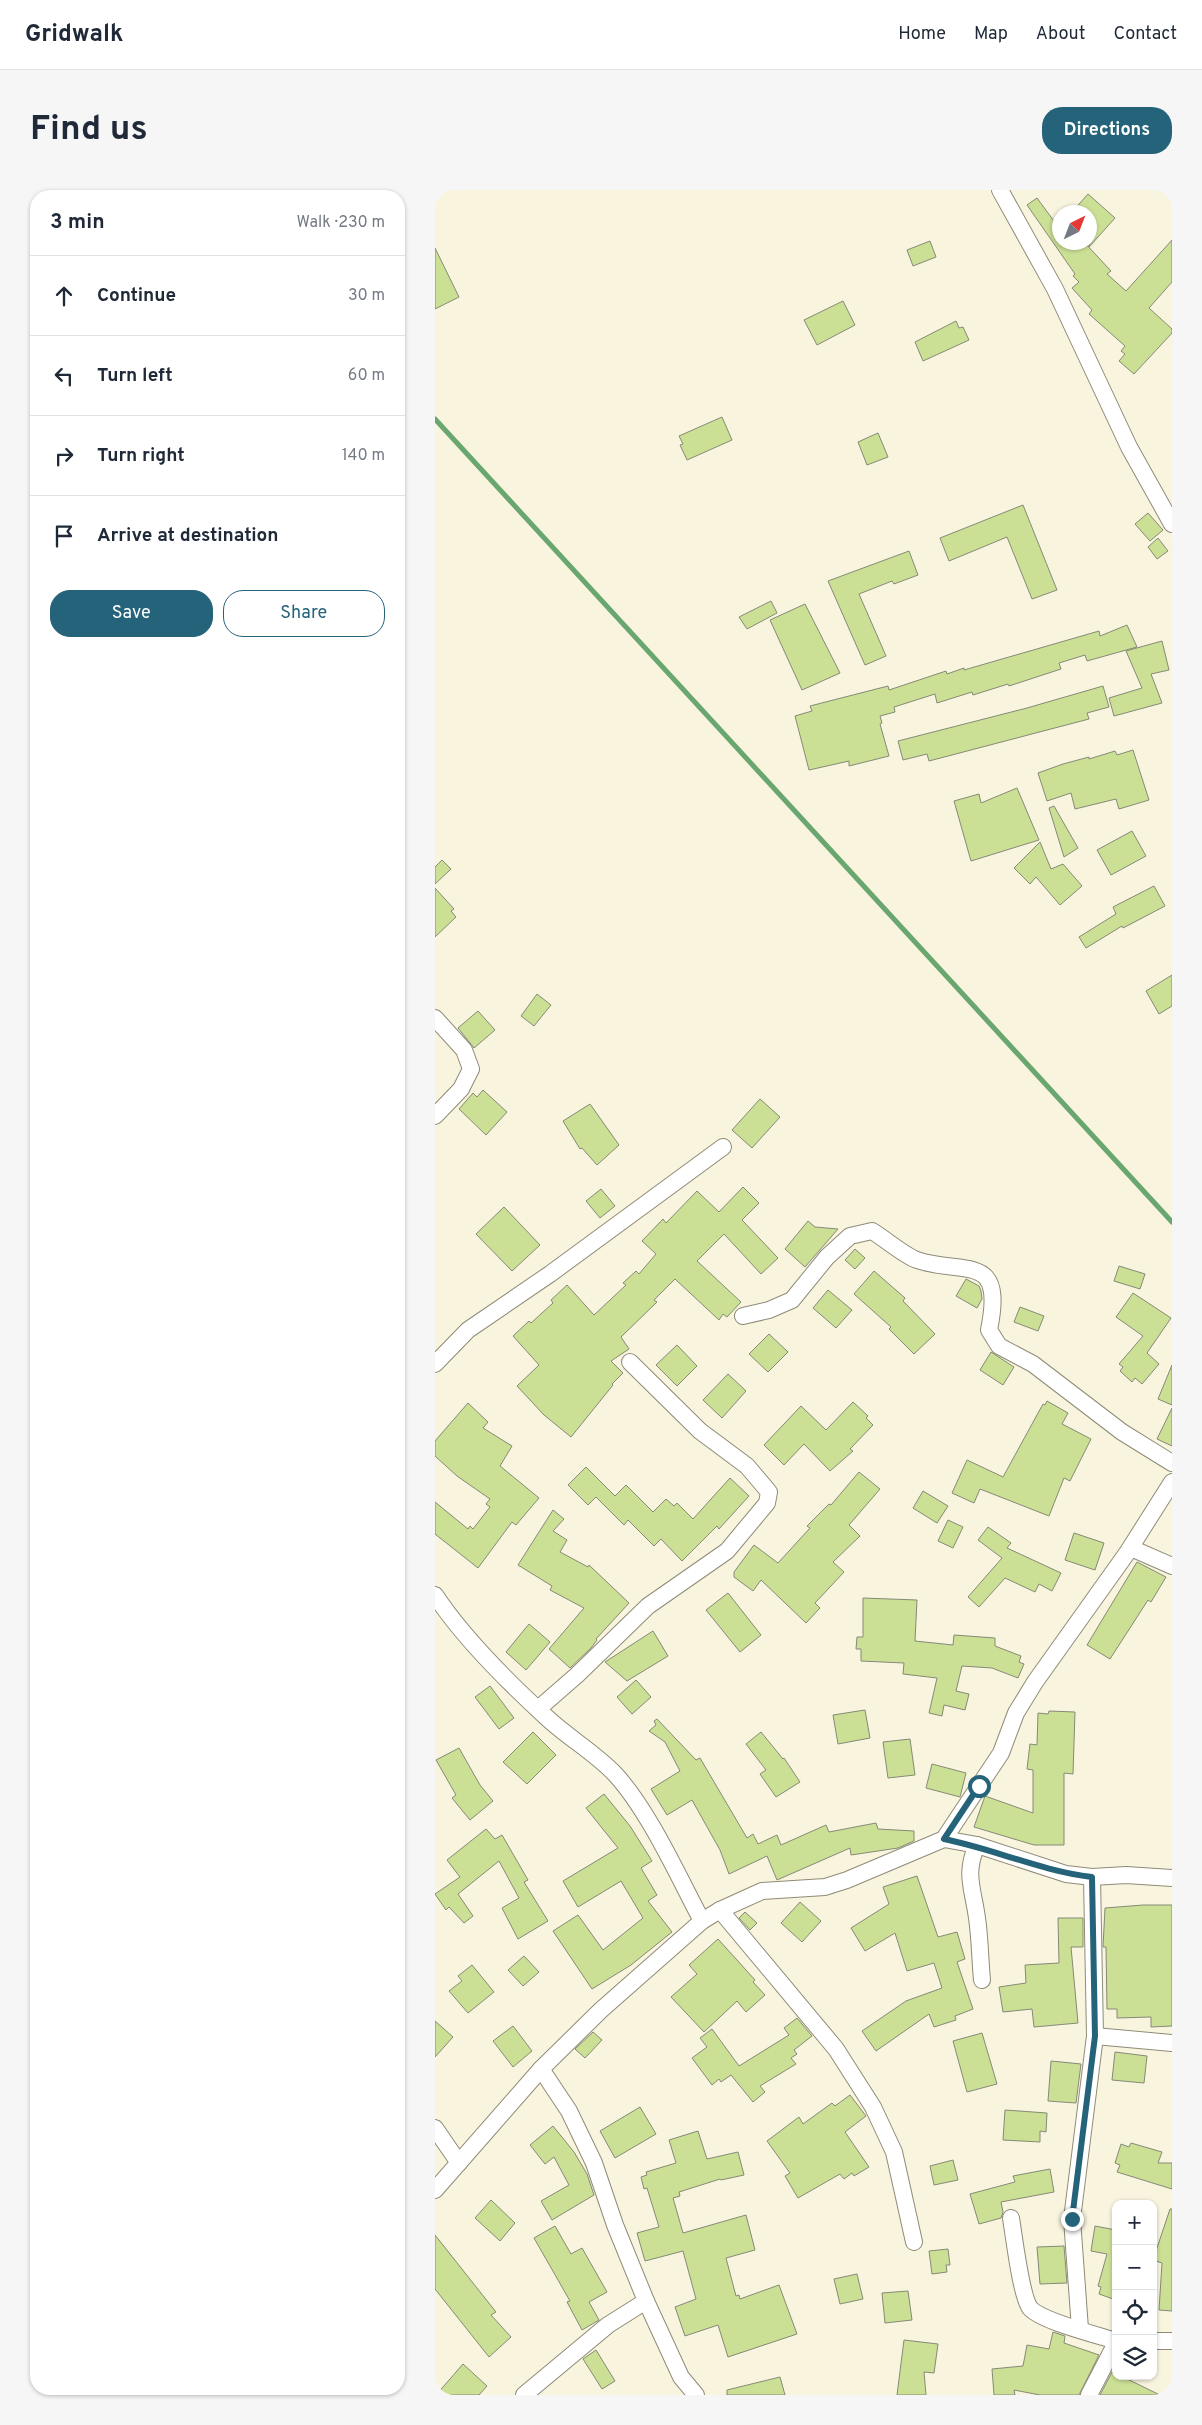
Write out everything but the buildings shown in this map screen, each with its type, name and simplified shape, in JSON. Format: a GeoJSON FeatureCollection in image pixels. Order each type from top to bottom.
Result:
{"type":"FeatureCollection","features":[{"type":"Feature","properties":{"kind":"street"},"geometry":{"type":"LineString","coordinates":[[1001,190],[1055,289],[1129,447],[1172,524]]}},
{"type":"Feature","properties":{"kind":"street"},"geometry":{"type":"LineString","coordinates":[[435,1018],[464,1050],[471,1070],[461,1089],[435,1116]]}},
{"type":"Feature","properties":{"kind":"street"},"geometry":{"type":"LineString","coordinates":[[435,1364],[468,1330],[550,1274],[723,1146]]}},
{"type":"Feature","properties":{"kind":"street"},"geometry":{"type":"LineString","coordinates":[[743,1316],[769,1310],[792,1300],[827,1257],[850,1236],[871,1231],[915,1259],[934,1264],[967,1267],[984,1274],[992,1289],[993,1310],[989,1330],[999,1346],[1033,1364],[1122,1432],[1172,1464]]}},
{"type":"Feature","properties":{"kind":"street"},"geometry":{"type":"LineString","coordinates":[[537,1709],[577,1675],[648,1606],[727,1551],[767,1503],[769,1492],[747,1466],[700,1432],[630,1362]]}},
{"type":"Feature","properties":{"kind":"street"},"geometry":{"type":"LineString","coordinates":[[944,1839],[1001,1752],[1016,1713],[1035,1682],[1131,1548],[1172,1482]]}},
{"type":"Feature","properties":{"kind":"street"},"geometry":{"type":"LineString","coordinates":[[1131,1548],[1172,1566]]}},
{"type":"Feature","properties":{"kind":"street"},"geometry":{"type":"LineString","coordinates":[[435,1595],[492,1663],[537,1709],[601,1760],[635,1800],[702,1921]]}},
{"type":"Feature","properties":{"kind":"street"},"geometry":{"type":"LineString","coordinates":[[435,2190],[541,2069],[601,2010],[702,1921],[720,1910],[762,1891],[825,1887],[847,1880],[944,1839],[977,1845],[1066,1874],[1092,1877],[1126,1875],[1172,1878]]}},
{"type":"Feature","properties":{"kind":"street"},"geometry":{"type":"LineString","coordinates":[[977,1845],[969,1861],[969,1873],[977,1918],[982,1980]]}},
{"type":"Feature","properties":{"kind":"street"},"geometry":{"type":"LineString","coordinates":[[1080,2329],[1072,2219],[1095,2036],[1092,1877]]}},
{"type":"Feature","properties":{"kind":"street"},"geometry":{"type":"LineString","coordinates":[[720,1910],[836,2049],[873,2107],[895,2152],[914,2242]]}},
{"type":"Feature","properties":{"kind":"street"},"geometry":{"type":"LineString","coordinates":[[1095,2036],[1172,2043]]}},
{"type":"Feature","properties":{"kind":"street"},"geometry":{"type":"LineString","coordinates":[[541,2069],[569,2111],[594,2163],[615,2225],[646,2301],[681,2377],[695,2395]]}},
{"type":"Feature","properties":{"kind":"street"},"geometry":{"type":"LineString","coordinates":[[435,2128],[459,2163]]}},
{"type":"Feature","properties":{"kind":"street"},"geometry":{"type":"LineString","coordinates":[[1011,2218],[1025,2294],[1030,2308],[1048,2319],[1112,2341]]}},
{"type":"Feature","properties":{"kind":"street"},"geometry":{"type":"LineString","coordinates":[[524,2395],[608,2325],[646,2301]]}},
{"type":"Feature","properties":{"kind":"street"},"geometry":{"type":"LineString","coordinates":[[1157,2341],[1172,2341]]}},
{"type":"Feature","properties":{"kind":"street"},"geometry":{"type":"LineString","coordinates":[[1089,2395],[1112,2350]]}},
{"type":"Feature","properties":{"kind":"waterway"},"geometry":{"type":"LineString","coordinates":[[435,419],[1172,1222]]}},
{"type":"Feature","properties":{"kind":"route"},"geometry":{"type":"LineString","coordinates":[[979,1786],[944,1839],[977,1845],[1066,1874],[1092,1877],[1095,2036],[1072,2219]]}}]}
